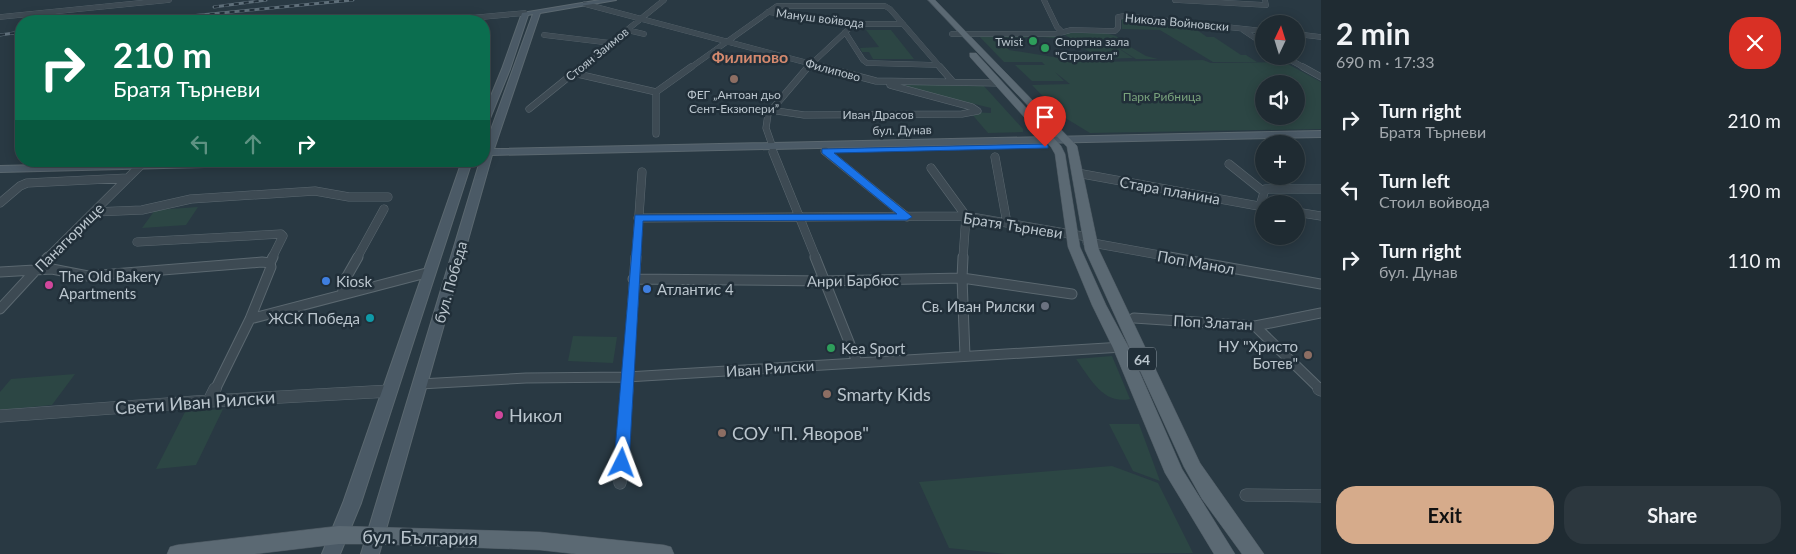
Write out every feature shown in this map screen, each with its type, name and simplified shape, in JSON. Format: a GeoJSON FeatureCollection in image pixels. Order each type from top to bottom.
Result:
{"type":"FeatureCollection","features":[{"type":"Feature","properties":{"kind":"main road"},"geometry":{"type":"LineString","coordinates":[[490,108],[506,69],[525,12],[537,12],[613,0]]}},
{"type":"Feature","properties":{"kind":"main road","name":"64"},"geometry":{"type":"LineString","coordinates":[[921,0],[998,82],[1053,143],[1060,154],[1080,238],[1129,347],[1193,467],[1209,493],[1254,554]]}},
{"type":"Feature","properties":{"kind":"main road"},"geometry":{"type":"LineString","coordinates":[[931,0],[1070,142]]}},
{"type":"Feature","properties":{"kind":"main road","name":"бул. Победа"},"geometry":{"type":"LineString","coordinates":[[490,143],[537,12]]}},
{"type":"Feature","properties":{"kind":"main road","name":"бул. Дунав"},"geometry":{"type":"LineString","coordinates":[[773,149],[825,151],[1321,134]]}},
{"type":"Feature","properties":{"kind":"main road","name":"бул. Дунав"},"geometry":{"type":"LineString","coordinates":[[1070,142],[1321,141]]}},
{"type":"Feature","properties":{"kind":"main road","name":"64"},"geometry":{"type":"LineString","coordinates":[[1070,142],[1076,173],[1080,238]]}},
{"type":"Feature","properties":{"kind":"main road","name":"бул. Дунав"},"geometry":{"type":"LineString","coordinates":[[490,154],[1053,143]]}},
{"type":"Feature","properties":{"kind":"main road"},"geometry":{"type":"LineString","coordinates":[[0,161],[15,161]]}},
{"type":"Feature","properties":{"kind":"main road"},"geometry":{"type":"LineString","coordinates":[[0,169],[93,167]]}},
{"type":"Feature","properties":{"kind":"main road","name":"бул. Победа"},"geometry":{"type":"LineString","coordinates":[[331,554],[340,535],[390,391],[465,167]]}},
{"type":"Feature","properties":{"kind":"main road","name":"бул. Победа"},"geometry":{"type":"LineString","coordinates":[[370,554],[482,167]]}},
{"type":"Feature","properties":{"kind":"main road","name":"64"},"geometry":{"type":"LineString","coordinates":[[1129,347],[1174,473],[1225,554]]}},
{"type":"Feature","properties":{"kind":"main road","name":"бул. България"},"geometry":{"type":"LineString","coordinates":[[177,554],[340,535],[375,534],[540,541],[664,554]]}},
{"type":"Feature","properties":{"kind":"street"},"geometry":{"type":"LineString","coordinates":[[20,15],[169,0]]}},
{"type":"Feature","properties":{"kind":"street","name":"Стоян Заимов"},"geometry":{"type":"LineString","coordinates":[[529,109],[664,0]]}},
{"type":"Feature","properties":{"kind":"street"},"geometry":{"type":"LineString","coordinates":[[1044,0],[1057,27],[1062,32]]}},
{"type":"Feature","properties":{"kind":"street"},"geometry":{"type":"LineString","coordinates":[[1175,0],[1263,5],[1266,4],[1265,0]]}},
{"type":"Feature","properties":{"kind":"street","name":"Филипово"},"geometry":{"type":"LineString","coordinates":[[585,4],[876,81],[998,82]]}},
{"type":"Feature","properties":{"kind":"street"},"geometry":{"type":"LineString","coordinates":[[807,4],[812,18]]}},
{"type":"Feature","properties":{"kind":"street"},"geometry":{"type":"LineString","coordinates":[[573,73],[656,92],[777,6],[807,4],[885,6],[890,9],[953,82]]}},
{"type":"Feature","properties":{"kind":"street"},"geometry":{"type":"LineString","coordinates":[[490,16],[525,12]]}},
{"type":"Feature","properties":{"kind":"street","name":"Мануш войвода"},"geometry":{"type":"LineString","coordinates":[[768,12],[854,24],[903,24]]}},
{"type":"Feature","properties":{"kind":"street"},"geometry":{"type":"LineString","coordinates":[[0,17],[15,15]]}},
{"type":"Feature","properties":{"kind":"street","name":"Никола Войновски"},"geometry":{"type":"LineString","coordinates":[[952,34],[1056,34],[1071,30],[1115,31],[1118,28],[1118,17],[1124,16],[1255,30]]}},
{"type":"Feature","properties":{"kind":"street"},"geometry":{"type":"LineString","coordinates":[[854,24],[811,64],[765,117],[773,149],[857,362]]}},
{"type":"Feature","properties":{"kind":"street"},"geometry":{"type":"LineString","coordinates":[[1240,28],[1255,38]]}},
{"type":"Feature","properties":{"kind":"street"},"geometry":{"type":"LineString","coordinates":[[627,30],[644,34]]}},
{"type":"Feature","properties":{"kind":"street"},"geometry":{"type":"LineString","coordinates":[[846,32],[863,60],[867,63],[938,65]]}},
{"type":"Feature","properties":{"kind":"street"},"geometry":{"type":"LineString","coordinates":[[544,35],[611,44]]}},
{"type":"Feature","properties":{"kind":"street"},"geometry":{"type":"LineString","coordinates":[[1305,35],[1318,36],[1321,42]]}},
{"type":"Feature","properties":{"kind":"street"},"geometry":{"type":"LineString","coordinates":[[1299,65],[1321,77]]}},
{"type":"Feature","properties":{"kind":"street","name":"Иван Драсов"},"geometry":{"type":"LineString","coordinates":[[770,110],[804,115],[962,114],[978,111],[972,107],[890,85]]}},
{"type":"Feature","properties":{"kind":"street"},"geometry":{"type":"LineString","coordinates":[[656,92],[656,134]]}},
{"type":"Feature","properties":{"kind":"street"},"geometry":{"type":"LineString","coordinates":[[825,151],[907,217]]}},
{"type":"Feature","properties":{"kind":"street"},"geometry":{"type":"LineString","coordinates":[[995,157],[1007,223]]}},
{"type":"Feature","properties":{"kind":"street"},"geometry":{"type":"LineString","coordinates":[[1228,164],[1264,192]]}},
{"type":"Feature","properties":{"kind":"street","name":"Панагюрище"},"geometry":{"type":"LineString","coordinates":[[0,309],[35,270],[139,167]]}},
{"type":"Feature","properties":{"kind":"street"},"geometry":{"type":"LineString","coordinates":[[931,168],[966,216],[962,278],[965,356]]}},
{"type":"Feature","properties":{"kind":"street"},"geometry":{"type":"LineString","coordinates":[[620,483],[642,172]]}},
{"type":"Feature","properties":{"kind":"street","name":"Стара планина"},"geometry":{"type":"LineString","coordinates":[[1076,173],[1255,205]]}},
{"type":"Feature","properties":{"kind":"street"},"geometry":{"type":"LineString","coordinates":[[0,203],[20,186],[28,184],[128,178]]}},
{"type":"Feature","properties":{"kind":"street"},"geometry":{"type":"LineString","coordinates":[[1264,195],[1265,189],[1321,189]]}},
{"type":"Feature","properties":{"kind":"street"},"geometry":{"type":"LineString","coordinates":[[94,212],[142,210],[191,199],[306,192],[349,197],[388,197]]}},
{"type":"Feature","properties":{"kind":"street"},"geometry":{"type":"LineString","coordinates":[[342,294],[346,278],[384,209]]}},
{"type":"Feature","properties":{"kind":"street"},"geometry":{"type":"LineString","coordinates":[[1305,213],[1321,216]]}},
{"type":"Feature","properties":{"kind":"street","name":"Братя Търневи"},"geometry":{"type":"LineString","coordinates":[[638,218],[966,216],[1080,238]]}},
{"type":"Feature","properties":{"kind":"street"},"geometry":{"type":"LineString","coordinates":[[137,242],[281,234],[283,236],[270,263],[271,267],[250,319],[209,401]]}},
{"type":"Feature","properties":{"kind":"street","name":"Поп Манол"},"geometry":{"type":"LineString","coordinates":[[1080,238],[1321,284]]}},
{"type":"Feature","properties":{"kind":"street"},"geometry":{"type":"LineString","coordinates":[[0,272],[52,269],[88,276],[262,262],[270,263]]}},
{"type":"Feature","properties":{"kind":"street"},"geometry":{"type":"LineString","coordinates":[[250,319],[430,272]]}},
{"type":"Feature","properties":{"kind":"street","name":"Анри Барбюс"},"geometry":{"type":"LineString","coordinates":[[634,279],[824,281],[962,278],[1072,294]]}},
{"type":"Feature","properties":{"kind":"street","name":"Поп Златан"},"geometry":{"type":"LineString","coordinates":[[1134,318],[1255,326],[1321,313]]}},
{"type":"Feature","properties":{"kind":"street"},"geometry":{"type":"LineString","coordinates":[[1255,326],[1321,390]]}},
{"type":"Feature","properties":{"kind":"street","name":"Иван Рилски"},"geometry":{"type":"LineString","coordinates":[[420,384],[526,378],[627,377],[1129,347]]}},
{"type":"Feature","properties":{"kind":"street","name":"Свети Иван Рилски"},"geometry":{"type":"LineString","coordinates":[[0,416],[209,401],[390,391]]}},
{"type":"Feature","properties":{"kind":"street"},"geometry":{"type":"LineString","coordinates":[[1246,495],[1321,496]]}},
{"type":"Feature","properties":{"kind":"green space"},"geometry":{"type":"Polygon","coordinates":[[[1122,17],[1188,24],[1207,37],[1214,37],[1255,62],[1213,62],[1160,30],[1122,29],[1122,17]]]}},
{"type":"Feature","properties":{"kind":"green space"},"geometry":{"type":"Polygon","coordinates":[[[866,30],[891,30],[914,59],[873,59],[869,52],[862,52],[860,48],[879,47],[866,30]]]}},
{"type":"Feature","properties":{"kind":"green space"},"geometry":{"type":"Polygon","coordinates":[[[1073,31],[1100,32],[1113,35],[1146,56],[1158,59],[1136,59],[1109,42],[1133,58],[1099,59],[1064,34],[1073,31]]]}},
{"type":"Feature","properties":{"kind":"green space","name":"Парк Рибница"},"geometry":{"type":"Polygon","coordinates":[[[977,34],[1057,35],[1062,39],[1032,36],[1005,44],[1009,50],[1066,59],[1080,54],[1092,62],[1203,60],[1211,63],[1255,62],[1255,65],[1290,65],[1321,82],[1321,129],[1090,133],[1062,116],[1032,85],[1070,84],[1055,72],[1064,81],[1032,81],[1015,65],[1045,65],[1042,62],[1004,62],[977,34]]]}},
{"type":"Feature","properties":{"kind":"green space"},"geometry":{"type":"Polygon","coordinates":[[[906,85],[983,85],[1023,129],[1023,132],[988,133],[970,112],[991,113],[991,108],[909,88],[906,85]]]}},
{"type":"Feature","properties":{"kind":"green space"},"geometry":{"type":"Polygon","coordinates":[[[198,207],[186,225],[142,228],[155,210],[198,207]]]}},
{"type":"Feature","properties":{"kind":"green space"},"geometry":{"type":"Polygon","coordinates":[[[573,336],[617,337],[613,363],[568,361],[573,336]]]}},
{"type":"Feature","properties":{"kind":"green space"},"geometry":{"type":"Polygon","coordinates":[[[1112,356],[1130,399],[1121,400],[1105,394],[1092,382],[1076,359],[1112,356]]]}},
{"type":"Feature","properties":{"kind":"green space"},"geometry":{"type":"Polygon","coordinates":[[[75,374],[52,405],[0,410],[0,392],[11,379],[75,374]]]}},
{"type":"Feature","properties":{"kind":"green space"},"geometry":{"type":"Polygon","coordinates":[[[223,409],[196,465],[156,469],[185,412],[223,409]]]}},
{"type":"Feature","properties":{"kind":"green space"},"geometry":{"type":"Polygon","coordinates":[[[1109,424],[1139,424],[1160,481],[1133,471],[1109,424]]]}},
{"type":"Feature","properties":{"kind":"green space"},"geometry":{"type":"Polygon","coordinates":[[[1112,466],[1158,483],[1193,553],[1006,554],[949,548],[919,482],[1112,466]]]}},
{"type":"Feature","properties":{"kind":"railway"},"geometry":{"type":"LineString","coordinates":[[214,7],[266,0]]}},
{"type":"Feature","properties":{"kind":"railway"},"geometry":{"type":"LineString","coordinates":[[201,15],[353,0]]}},
{"type":"Feature","properties":{"kind":"railway"},"geometry":{"type":"LineString","coordinates":[[0,35],[15,33]]}},
{"type":"Feature","properties":{"kind":"place","name":"Twist"},"geometry":{"type":"Point","coordinates":[1033,41]}},
{"type":"Feature","properties":{"kind":"place","name":"Спортна зала \"Строител\""},"geometry":{"type":"Point","coordinates":[1045,48]}},
{"type":"Feature","properties":{"kind":"place","name":"ФЕГ „Антоан дьо Сент-Екзюпери”"},"geometry":{"type":"Point","coordinates":[734,79]}},
{"type":"Feature","properties":{"kind":"place","name":"Kiosk"},"geometry":{"type":"Point","coordinates":[326,281]}},
{"type":"Feature","properties":{"kind":"place","name":"The Old Bakery Apartments"},"geometry":{"type":"Point","coordinates":[49,285]}},
{"type":"Feature","properties":{"kind":"place","name":"Атлантис 4"},"geometry":{"type":"Point","coordinates":[647,289]}},
{"type":"Feature","properties":{"kind":"place","name":"Св. Иван Рилски"},"geometry":{"type":"Point","coordinates":[1045,306]}},
{"type":"Feature","properties":{"kind":"place","name":"ЖСК Победа"},"geometry":{"type":"Point","coordinates":[370,318]}},
{"type":"Feature","properties":{"kind":"place","name":"Kea Sport"},"geometry":{"type":"Point","coordinates":[831,348]}},
{"type":"Feature","properties":{"kind":"place","name":"НУ \"Христо Ботев\""},"geometry":{"type":"Point","coordinates":[1308,355]}},
{"type":"Feature","properties":{"kind":"place","name":"Smarty Kids"},"geometry":{"type":"Point","coordinates":[827,394]}},
{"type":"Feature","properties":{"kind":"place","name":"Никол"},"geometry":{"type":"Point","coordinates":[499,415]}},
{"type":"Feature","properties":{"kind":"place","name":"СОУ \"П. Яворов\""},"geometry":{"type":"Point","coordinates":[722,433]}},
{"type":"Feature","properties":{"kind":"district","name":"Филипово"},"geometry":{"type":"Point","coordinates":[750,56]}},
{"type":"Feature","properties":{"kind":"route"},"geometry":{"type":"LineString","coordinates":[[622,463],[638,218],[907,217],[825,151],[1045,147]]}}]}
